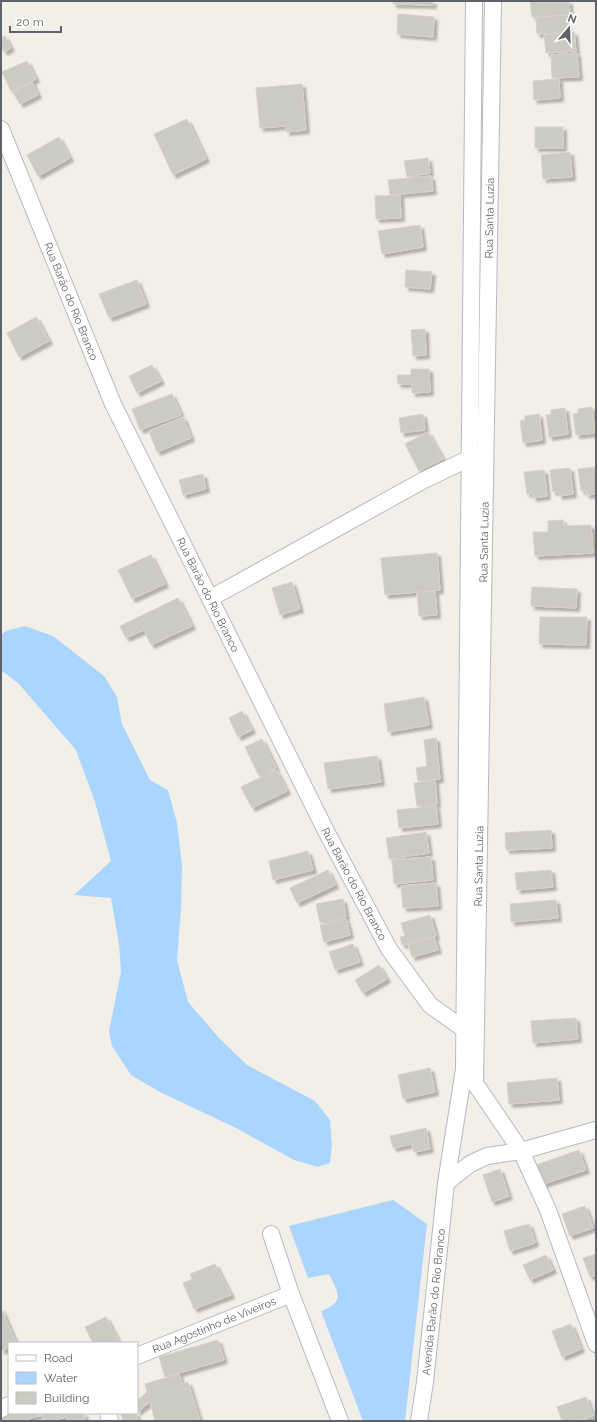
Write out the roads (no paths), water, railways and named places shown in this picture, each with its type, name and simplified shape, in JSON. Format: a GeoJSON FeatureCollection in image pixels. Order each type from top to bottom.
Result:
{"type":"FeatureCollection","features":[{"type":"Feature","properties":{"kind":"street","name":"Rua Santa Luzia"},"geometry":{"type":"LineString","coordinates":[[464,1069],[474,1]]}},
{"type":"Feature","properties":{"kind":"street","name":"Rua Santa Luzia"},"geometry":{"type":"LineString","coordinates":[[475,1084],[493,1]]}},
{"type":"Feature","properties":{"kind":"street","name":"Rua Barão do Rio Branco"},"geometry":{"type":"LineString","coordinates":[[1,129],[113,404],[328,835],[389,949],[430,1005],[465,1030]]}},
{"type":"Feature","properties":{"kind":"street"},"geometry":{"type":"LineString","coordinates":[[211,598],[422,481],[470,458],[485,469]]}},
{"type":"Feature","properties":{"kind":"street"},"geometry":{"type":"LineString","coordinates":[[464,1069],[521,1151],[548,1210],[596,1344]]}},
{"type":"Feature","properties":{"kind":"street","name":"Avenida Barão do Rio Branco"},"geometry":{"type":"LineString","coordinates":[[419,1421],[425,1382],[446,1183],[464,1069]]}},
{"type":"Feature","properties":{"kind":"street"},"geometry":{"type":"LineString","coordinates":[[446,1183],[470,1164],[487,1156],[521,1151],[596,1130]]}},
{"type":"Feature","properties":{"kind":"street"},"geometry":{"type":"LineString","coordinates":[[271,1234],[291,1294],[340,1421]]}},
{"type":"Feature","properties":{"kind":"street","name":"Rua Agostinho de Viveiros"},"geometry":{"type":"LineString","coordinates":[[138,1356],[291,1294]]}},
{"type":"Feature","properties":{"kind":"water"},"geometry":{"type":"Polygon","coordinates":[[[25,626],[53,636],[104,676],[117,697],[122,724],[150,780],[168,790],[177,823],[182,866],[181,908],[177,960],[188,1002],[219,1038],[247,1065],[315,1101],[330,1120],[332,1145],[330,1163],[318,1167],[294,1160],[236,1128],[160,1092],[131,1075],[112,1046],[109,1031],[121,972],[119,944],[111,898],[74,895],[111,861],[95,802],[76,750],[19,684],[1,670],[1,635],[6,631],[25,626]]]}},
{"type":"Feature","properties":{"kind":"water"},"geometry":{"type":"Polygon","coordinates":[[[393,1200],[427,1224],[405,1421],[363,1421],[321,1311],[334,1304],[338,1297],[337,1292],[329,1274],[308,1278],[289,1226],[393,1200]]]}}]}
